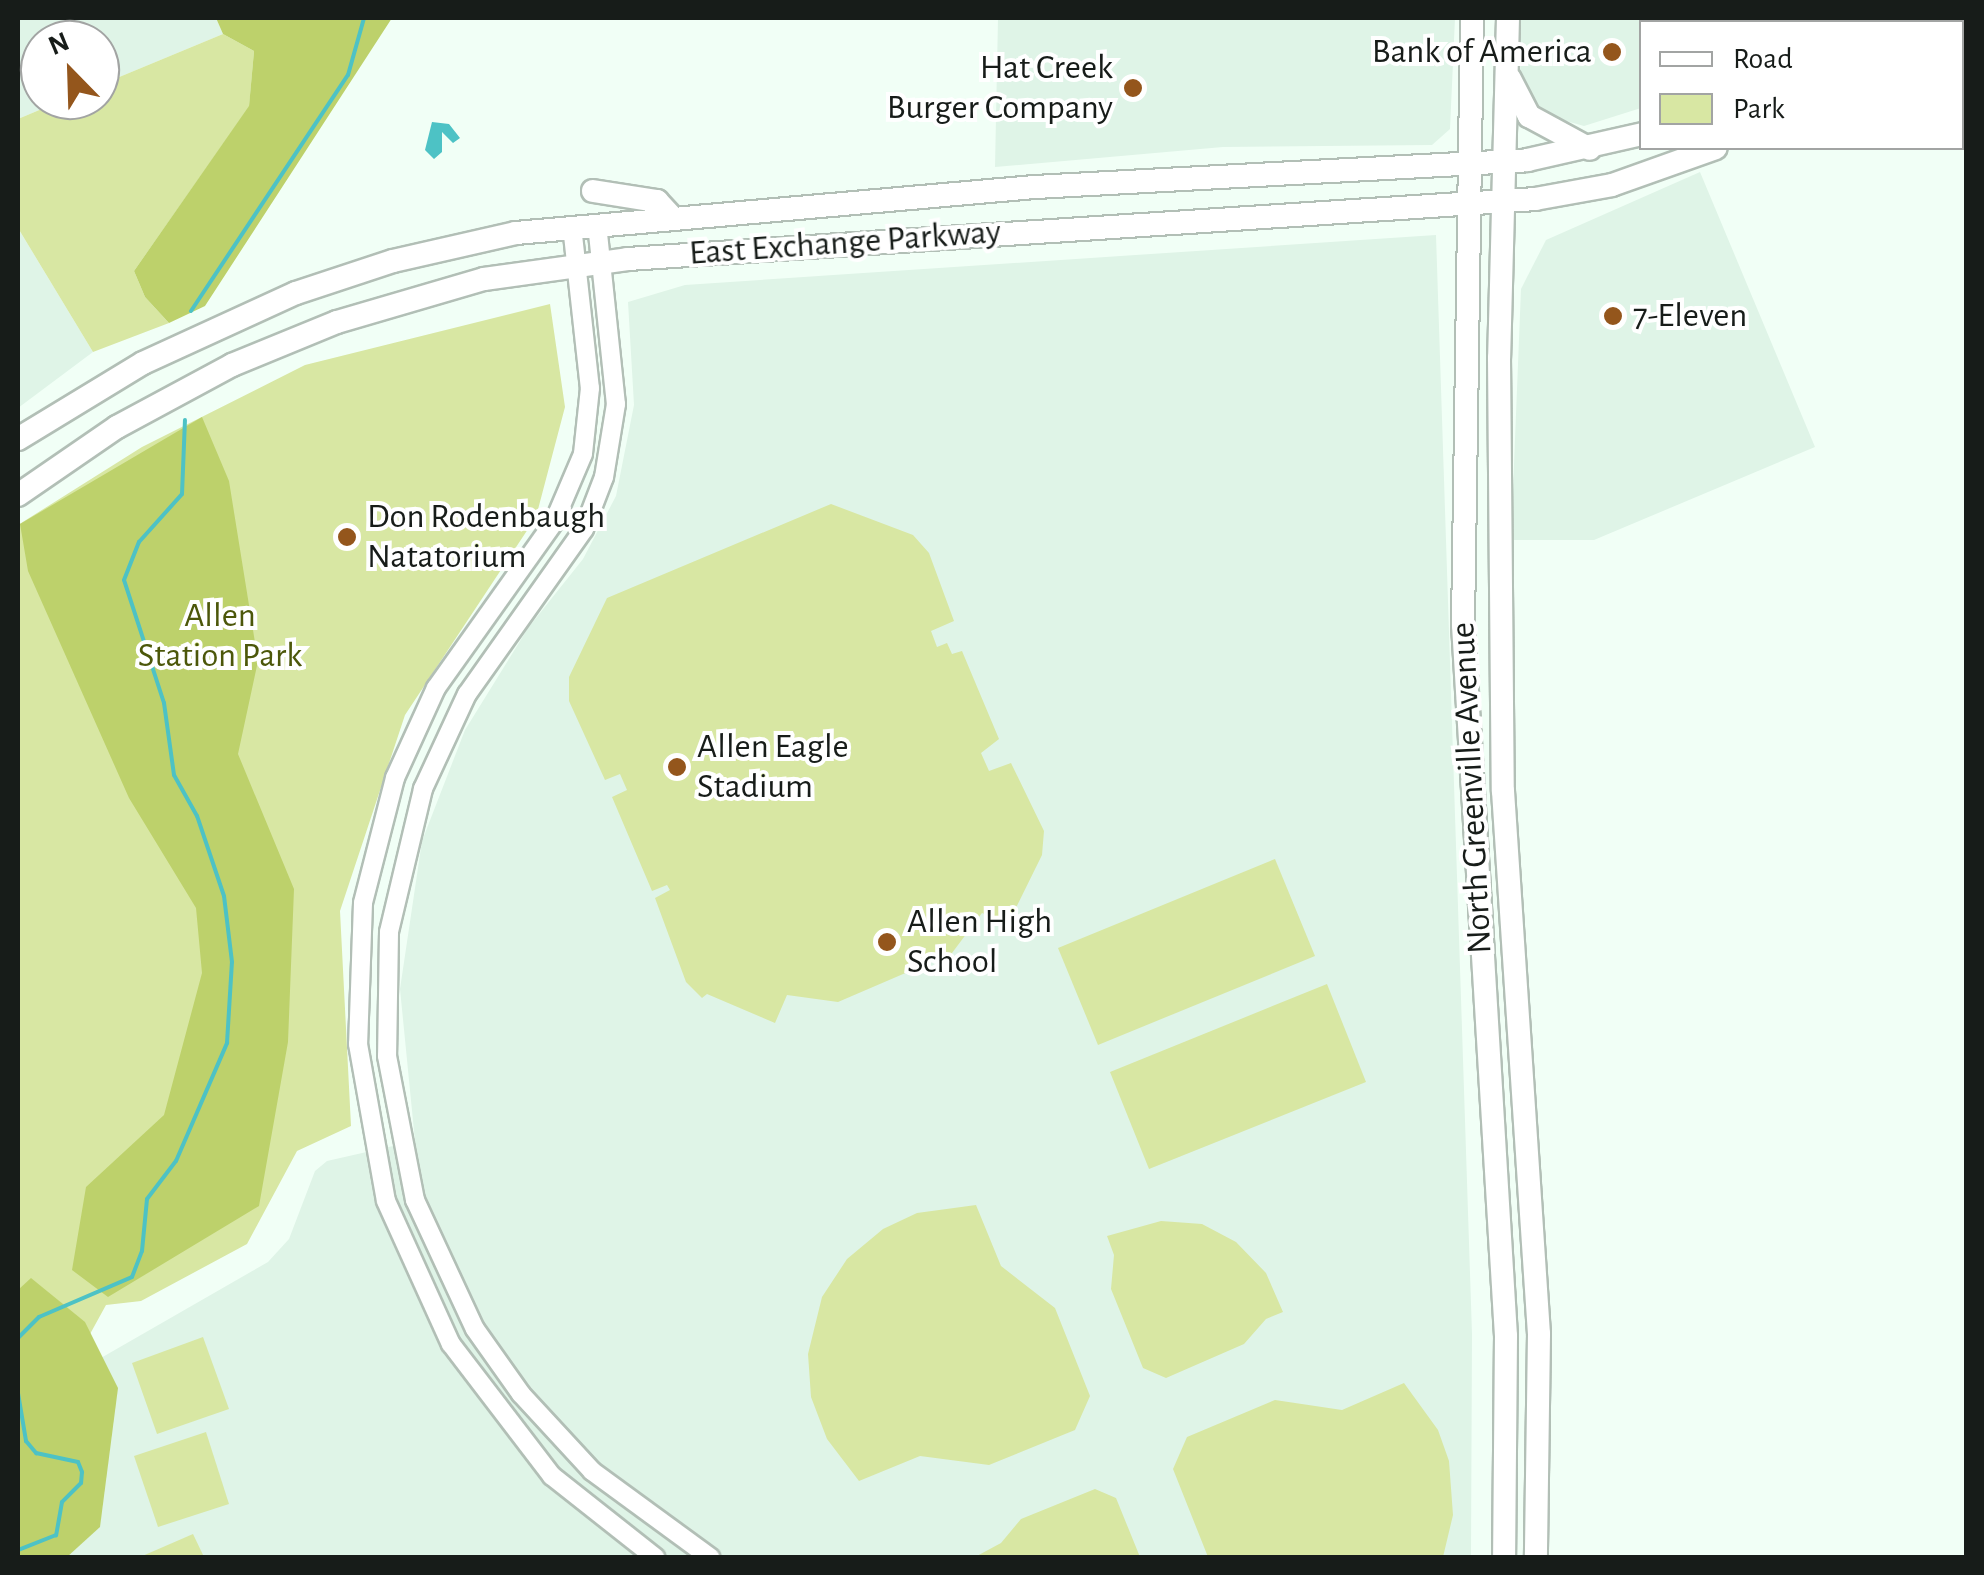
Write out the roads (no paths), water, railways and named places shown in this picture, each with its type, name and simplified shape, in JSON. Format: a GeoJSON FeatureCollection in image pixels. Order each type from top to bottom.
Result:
{"type":"FeatureCollection","features":[{"type":"Feature","properties":{"kind":"main road","name":"North Greenville Avenue"},"geometry":{"type":"LineString","coordinates":[[1472,18],[1461,476],[1471,798],[1506,1336],[1504,1558]]}},
{"type":"Feature","properties":{"kind":"main road","name":"North Greenville Avenue"},"geometry":{"type":"LineString","coordinates":[[1508,18],[1500,478],[1506,868],[1539,1334],[1536,1558]]}},
{"type":"Feature","properties":{"kind":"main road"},"geometry":{"type":"LineString","coordinates":[[1507,72],[1529,116],[1590,150]]}},
{"type":"Feature","properties":{"kind":"main road","name":"East Exchange Parkway"},"geometry":{"type":"LineString","coordinates":[[18,439],[65,406],[296,293],[420,254],[572,226],[670,215],[1035,187],[1505,161],[1590,150],[1639,135]]}},
{"type":"Feature","properties":{"kind":"main road","name":"East Exchange Parkway"},"geometry":{"type":"LineString","coordinates":[[18,495],[89,445],[195,383],[321,328],[454,286],[602,262],[1040,229],[1505,201],[1594,190],[1710,150]]}},
{"type":"Feature","properties":{"kind":"main road"},"geometry":{"type":"LineString","coordinates":[[1035,187],[1040,229]]}},
{"type":"Feature","properties":{"kind":"main road"},"geometry":{"type":"LineString","coordinates":[[593,191],[657,201],[670,215]]}},
{"type":"Feature","properties":{"kind":"main road"},"geometry":{"type":"LineString","coordinates":[[65,406],[89,445]]}},
{"type":"Feature","properties":{"kind":"main road"},"geometry":{"type":"LineString","coordinates":[[1461,476],[1500,478]]}},
{"type":"Feature","properties":{"kind":"street"},"geometry":{"type":"LineString","coordinates":[[597,224],[615,380],[612,442],[593,512],[467,694],[410,827],[386,968],[392,1102],[426,1230],[497,1362],[592,1472],[712,1558]]}},
{"type":"Feature","properties":{"kind":"street"},"geometry":{"type":"LineString","coordinates":[[572,226],[590,388],[586,440],[566,498],[436,688],[386,806],[359,938],[363,1095],[392,1220],[451,1344],[552,1476],[656,1558]]}},
{"type":"Feature","properties":{"kind":"street"},"geometry":{"type":"LineString","coordinates":[[530,554],[554,572]]}},
{"type":"Feature","properties":{"kind":"water"},"geometry":{"type":"Polygon","coordinates":[[[432,122],[449,124],[460,138],[453,143],[442,132],[442,152],[434,159],[425,150],[432,122]]]}},
{"type":"Feature","properties":{"kind":"waterway"},"geometry":{"type":"LineString","coordinates":[[191,311],[348,75],[364,18]]}},
{"type":"Feature","properties":{"kind":"waterway"},"geometry":{"type":"LineString","coordinates":[[18,1338],[39,1317],[132,1277],[142,1251],[147,1199],[176,1161],[227,1043],[232,962],[224,896],[197,816],[174,775],[164,703],[124,580],[139,542],[182,494],[185,420]]}},
{"type":"Feature","properties":{"kind":"waterway"},"geometry":{"type":"LineString","coordinates":[[18,1393],[26,1441],[36,1453],[78,1462],[82,1472],[81,1483],[62,1502],[56,1535],[18,1550]]}},
{"type":"Feature","properties":{"kind":"place","name":"Bank of America"},"geometry":{"type":"Point","coordinates":[1612,52]}},
{"type":"Feature","properties":{"kind":"place","name":"Hat Creek Burger Company"},"geometry":{"type":"Point","coordinates":[1133,88]}},
{"type":"Feature","properties":{"kind":"place","name":"7-Eleven"},"geometry":{"type":"Point","coordinates":[1613,316]}},
{"type":"Feature","properties":{"kind":"place","name":"Don Rodenbaugh Natatorium"},"geometry":{"type":"Point","coordinates":[347,537]}},
{"type":"Feature","properties":{"kind":"place","name":"Allen Eagle Stadium"},"geometry":{"type":"Point","coordinates":[677,767]}},
{"type":"Feature","properties":{"kind":"place","name":"Allen High School"},"geometry":{"type":"Point","coordinates":[887,942]}},
{"type":"Feature","properties":{"kind":"park label","name":"Allen Station Park"},"geometry":{"type":"Point","coordinates":[220,636]}}]}
